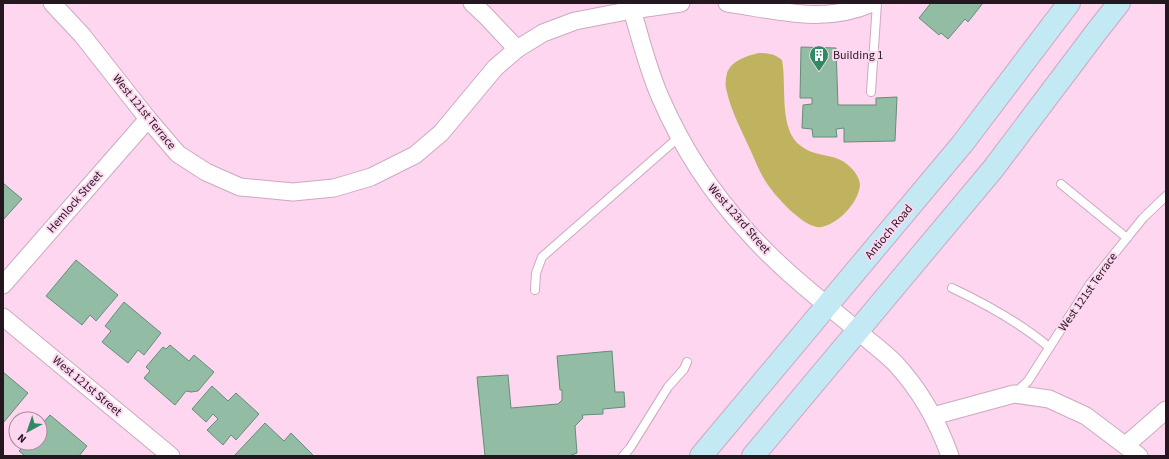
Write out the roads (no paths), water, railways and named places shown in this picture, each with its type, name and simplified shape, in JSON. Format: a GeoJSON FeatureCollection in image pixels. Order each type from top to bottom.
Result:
{"type":"FeatureCollection","features":[{"type":"Feature","properties":{"kind":"main road","name":"Antioch Road"},"geometry":{"type":"LineString","coordinates":[[701,456],[963,143],[1069,3]]}},
{"type":"Feature","properties":{"kind":"main road"},"geometry":{"type":"LineString","coordinates":[[752,456],[993,169],[1096,31],[1119,3]]}},
{"type":"Feature","properties":{"kind":"street","name":"West 121st Terrace"},"geometry":{"type":"LineString","coordinates":[[52,3],[82,36],[178,154],[206,172],[240,188],[293,192],[334,188],[371,177],[415,155],[441,133],[494,68],[517,49],[543,33],[575,21],[632,6],[681,3]]}},
{"type":"Feature","properties":{"kind":"street"},"geometry":{"type":"LineString","coordinates":[[472,3],[517,49]]}},
{"type":"Feature","properties":{"kind":"street"},"geometry":{"type":"LineString","coordinates":[[727,3],[794,14],[814,15],[850,11],[872,3]]}},
{"type":"Feature","properties":{"kind":"street","name":"West 123rd Street"},"geometry":{"type":"LineString","coordinates":[[632,6],[649,67],[661,99],[679,137],[712,190],[746,231],[771,256],[828,305]]}},
{"type":"Feature","properties":{"kind":"street","name":"Hemlock Street"},"geometry":{"type":"LineString","coordinates":[[3,285],[148,119]]}},
{"type":"Feature","properties":{"kind":"street"},"geometry":{"type":"LineString","coordinates":[[828,305],[895,363],[920,395],[933,416],[950,456]]}},
{"type":"Feature","properties":{"kind":"street","name":"West 121st Street"},"geometry":{"type":"LineString","coordinates":[[3,317],[171,456]]}},
{"type":"Feature","properties":{"kind":"street","name":"West 121st Terrace"},"geometry":{"type":"LineString","coordinates":[[933,416],[1014,394],[1049,399],[1086,416],[1139,456]]}},
{"type":"Feature","properties":{"kind":"street"},"geometry":{"type":"LineString","coordinates":[[1126,445],[1166,410]]}},
{"type":"Feature","properties":{"kind":"lane"},"geometry":{"type":"LineString","coordinates":[[871,92],[877,3]]}},
{"type":"Feature","properties":{"kind":"lane"},"geometry":{"type":"LineString","coordinates":[[535,290],[536,273],[542,257],[679,137]]}},
{"type":"Feature","properties":{"kind":"lane"},"geometry":{"type":"LineString","coordinates":[[1061,184],[1127,238]]}},
{"type":"Feature","properties":{"kind":"lane","name":"West 121st Terrace"},"geometry":{"type":"LineString","coordinates":[[1014,394],[1028,381],[1090,284],[1143,218],[1166,196]]}},
{"type":"Feature","properties":{"kind":"lane"},"geometry":{"type":"LineString","coordinates":[[952,288],[980,301],[1049,347]]}},
{"type":"Feature","properties":{"kind":"lane"},"geometry":{"type":"LineString","coordinates":[[623,456],[630,448],[668,387],[684,369],[687,362]]}},
{"type":"Feature","properties":{"kind":"place","name":"Building 1"},"geometry":{"type":"Point","coordinates":[819,72]}}]}
